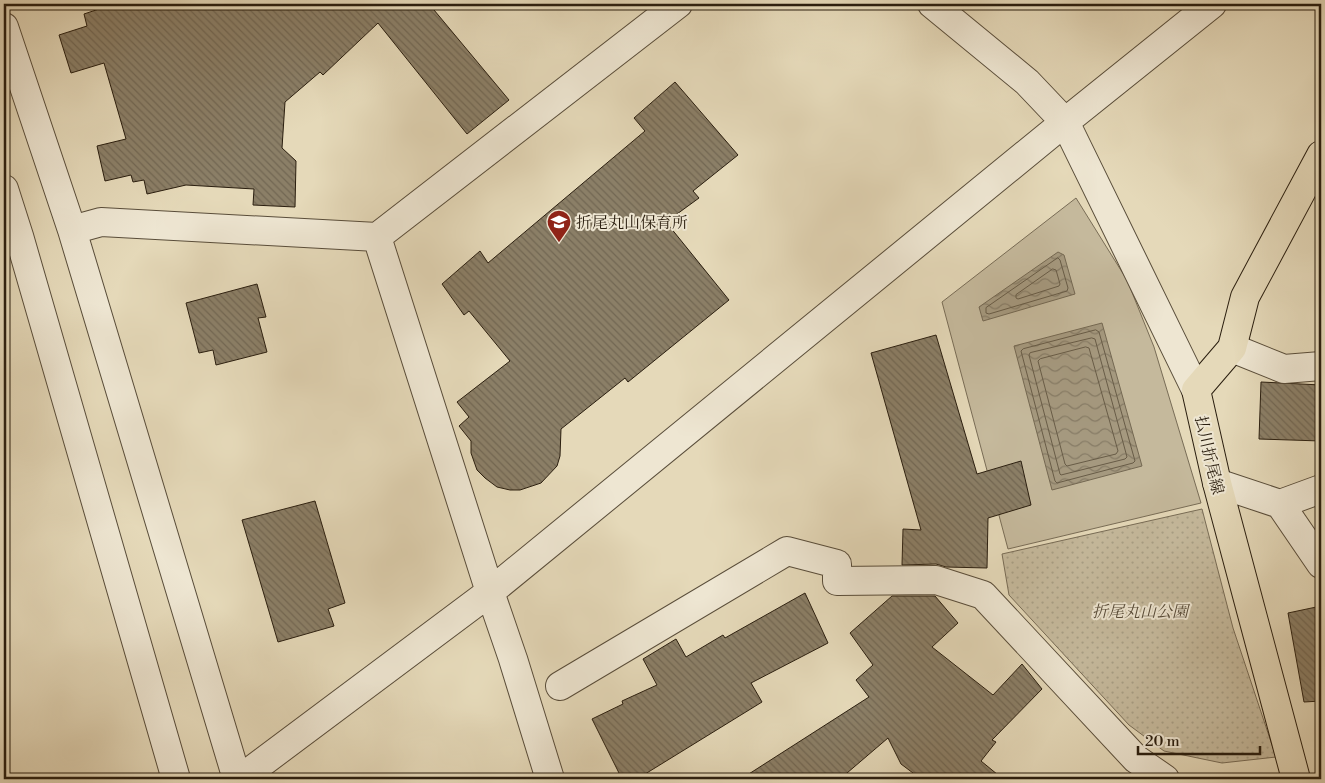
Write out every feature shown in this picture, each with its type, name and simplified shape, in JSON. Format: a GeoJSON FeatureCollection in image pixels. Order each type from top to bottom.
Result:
{"type":"FeatureCollection","features":[{"type":"Feature","properties":{"kind":"main road"},"geometry":{"type":"LineString","coordinates":[[1196,390],[1232,348],[1245,298],[1320,161]]}},
{"type":"Feature","properties":{"kind":"main road","name":"払川折尾線"},"geometry":{"type":"LineString","coordinates":[[1196,390],[1216,484],[1296,779]]}},
{"type":"Feature","properties":{"kind":"street"},"geometry":{"type":"LineString","coordinates":[[72,230],[101,222],[378,236],[678,4]]}},
{"type":"Feature","properties":{"kind":"street"},"geometry":{"type":"LineString","coordinates":[[932,4],[1027,82],[1065,122],[1196,390]]}},
{"type":"Feature","properties":{"kind":"street"},"geometry":{"type":"LineString","coordinates":[[4,27],[72,230],[239,779],[490,592],[1212,4]]}},
{"type":"Feature","properties":{"kind":"street"},"geometry":{"type":"LineString","coordinates":[[4,189],[176,779]]}},
{"type":"Feature","properties":{"kind":"street"},"geometry":{"type":"LineString","coordinates":[[378,236],[550,779]]}},
{"type":"Feature","properties":{"kind":"street"},"geometry":{"type":"LineString","coordinates":[[1232,348],[1284,369],[1321,366]]}},
{"type":"Feature","properties":{"kind":"street"},"geometry":{"type":"LineString","coordinates":[[1216,484],[1280,504],[1321,489]]}},
{"type":"Feature","properties":{"kind":"street"},"geometry":{"type":"LineString","coordinates":[[1280,504],[1321,564]]}},
{"type":"Feature","properties":{"kind":"street"},"geometry":{"type":"LineString","coordinates":[[560,686],[787,551],[837,564],[837,581],[936,580],[983,595],[1066,686],[1135,769],[1165,779]]}},
{"type":"Feature","properties":{"kind":"green space"},"geometry":{"type":"Polygon","coordinates":[[[1076,198],[1127,280],[1154,347],[1201,503],[1008,549],[942,302],[1076,198]]]}},
{"type":"Feature","properties":{"kind":"green space","name":"折尾丸山公園"},"geometry":{"type":"Polygon","coordinates":[[[1202,509],[1233,628],[1276,757],[1222,763],[1164,751],[1129,725],[1009,595],[1002,554],[1202,509]]]}},
{"type":"Feature","properties":{"kind":"water"},"geometry":{"type":"Polygon","coordinates":[[[1058,252],[1064,255],[1075,294],[983,321],[979,307],[1058,252]]]}},
{"type":"Feature","properties":{"kind":"water"},"geometry":{"type":"Polygon","coordinates":[[[1102,323],[1142,466],[1052,490],[1014,346],[1102,323]]]}},
{"type":"Feature","properties":{"kind":"building"},"geometry":{"type":"Polygon","coordinates":[[[114,4],[429,4],[509,100],[467,134],[378,23],[323,75],[320,72],[285,102],[282,148],[296,161],[295,207],[253,205],[254,189],[186,185],[147,194],[144,180],[133,182],[131,175],[105,181],[97,146],[126,139],[104,63],[71,73],[59,35],[87,26],[84,14],[114,4]]]}},
{"type":"Feature","properties":{"kind":"building"},"geometry":{"type":"Polygon","coordinates":[[[675,82],[738,155],[693,191],[699,198],[666,222],[729,300],[628,382],[625,378],[561,429],[560,456],[557,466],[541,483],[520,490],[497,487],[477,470],[471,453],[471,441],[459,426],[469,417],[457,402],[510,361],[469,311],[464,315],[442,284],[480,251],[488,263],[645,131],[634,118],[675,82]]]}},
{"type":"Feature","properties":{"kind":"building"},"geometry":{"type":"Polygon","coordinates":[[[257,284],[266,317],[258,318],[267,352],[216,365],[213,350],[199,353],[186,303],[257,284]]]}},
{"type":"Feature","properties":{"kind":"building"},"geometry":{"type":"Polygon","coordinates":[[[936,335],[977,474],[1021,461],[1031,505],[988,518],[987,568],[946,567],[936,564],[902,565],[903,529],[921,530],[871,353],[936,335]]]}},
{"type":"Feature","properties":{"kind":"building"},"geometry":{"type":"Polygon","coordinates":[[[1261,382],[1321,385],[1321,441],[1259,439],[1261,382]]]}},
{"type":"Feature","properties":{"kind":"building"},"geometry":{"type":"Polygon","coordinates":[[[315,501],[345,603],[328,609],[334,626],[278,642],[242,520],[315,501]]]}},
{"type":"Feature","properties":{"kind":"building"},"geometry":{"type":"Polygon","coordinates":[[[805,593],[828,643],[751,683],[762,702],[637,779],[622,779],[592,719],[623,704],[622,701],[657,685],[643,659],[676,639],[686,657],[723,635],[725,638],[805,593]]]}},
{"type":"Feature","properties":{"kind":"building"},"geometry":{"type":"Polygon","coordinates":[[[892,596],[935,596],[958,623],[932,647],[993,695],[1022,664],[1042,689],[992,740],[996,742],[981,761],[1003,779],[921,779],[901,764],[888,738],[840,779],[741,779],[869,697],[856,680],[873,665],[850,633],[892,596]]]}},
{"type":"Feature","properties":{"kind":"building"},"geometry":{"type":"Polygon","coordinates":[[[1321,606],[1321,701],[1304,702],[1288,613],[1321,606]]]}},
{"type":"Feature","properties":{"kind":"place","name":"折尾丸山保育所"},"geometry":{"type":"Point","coordinates":[559,243]}}]}
